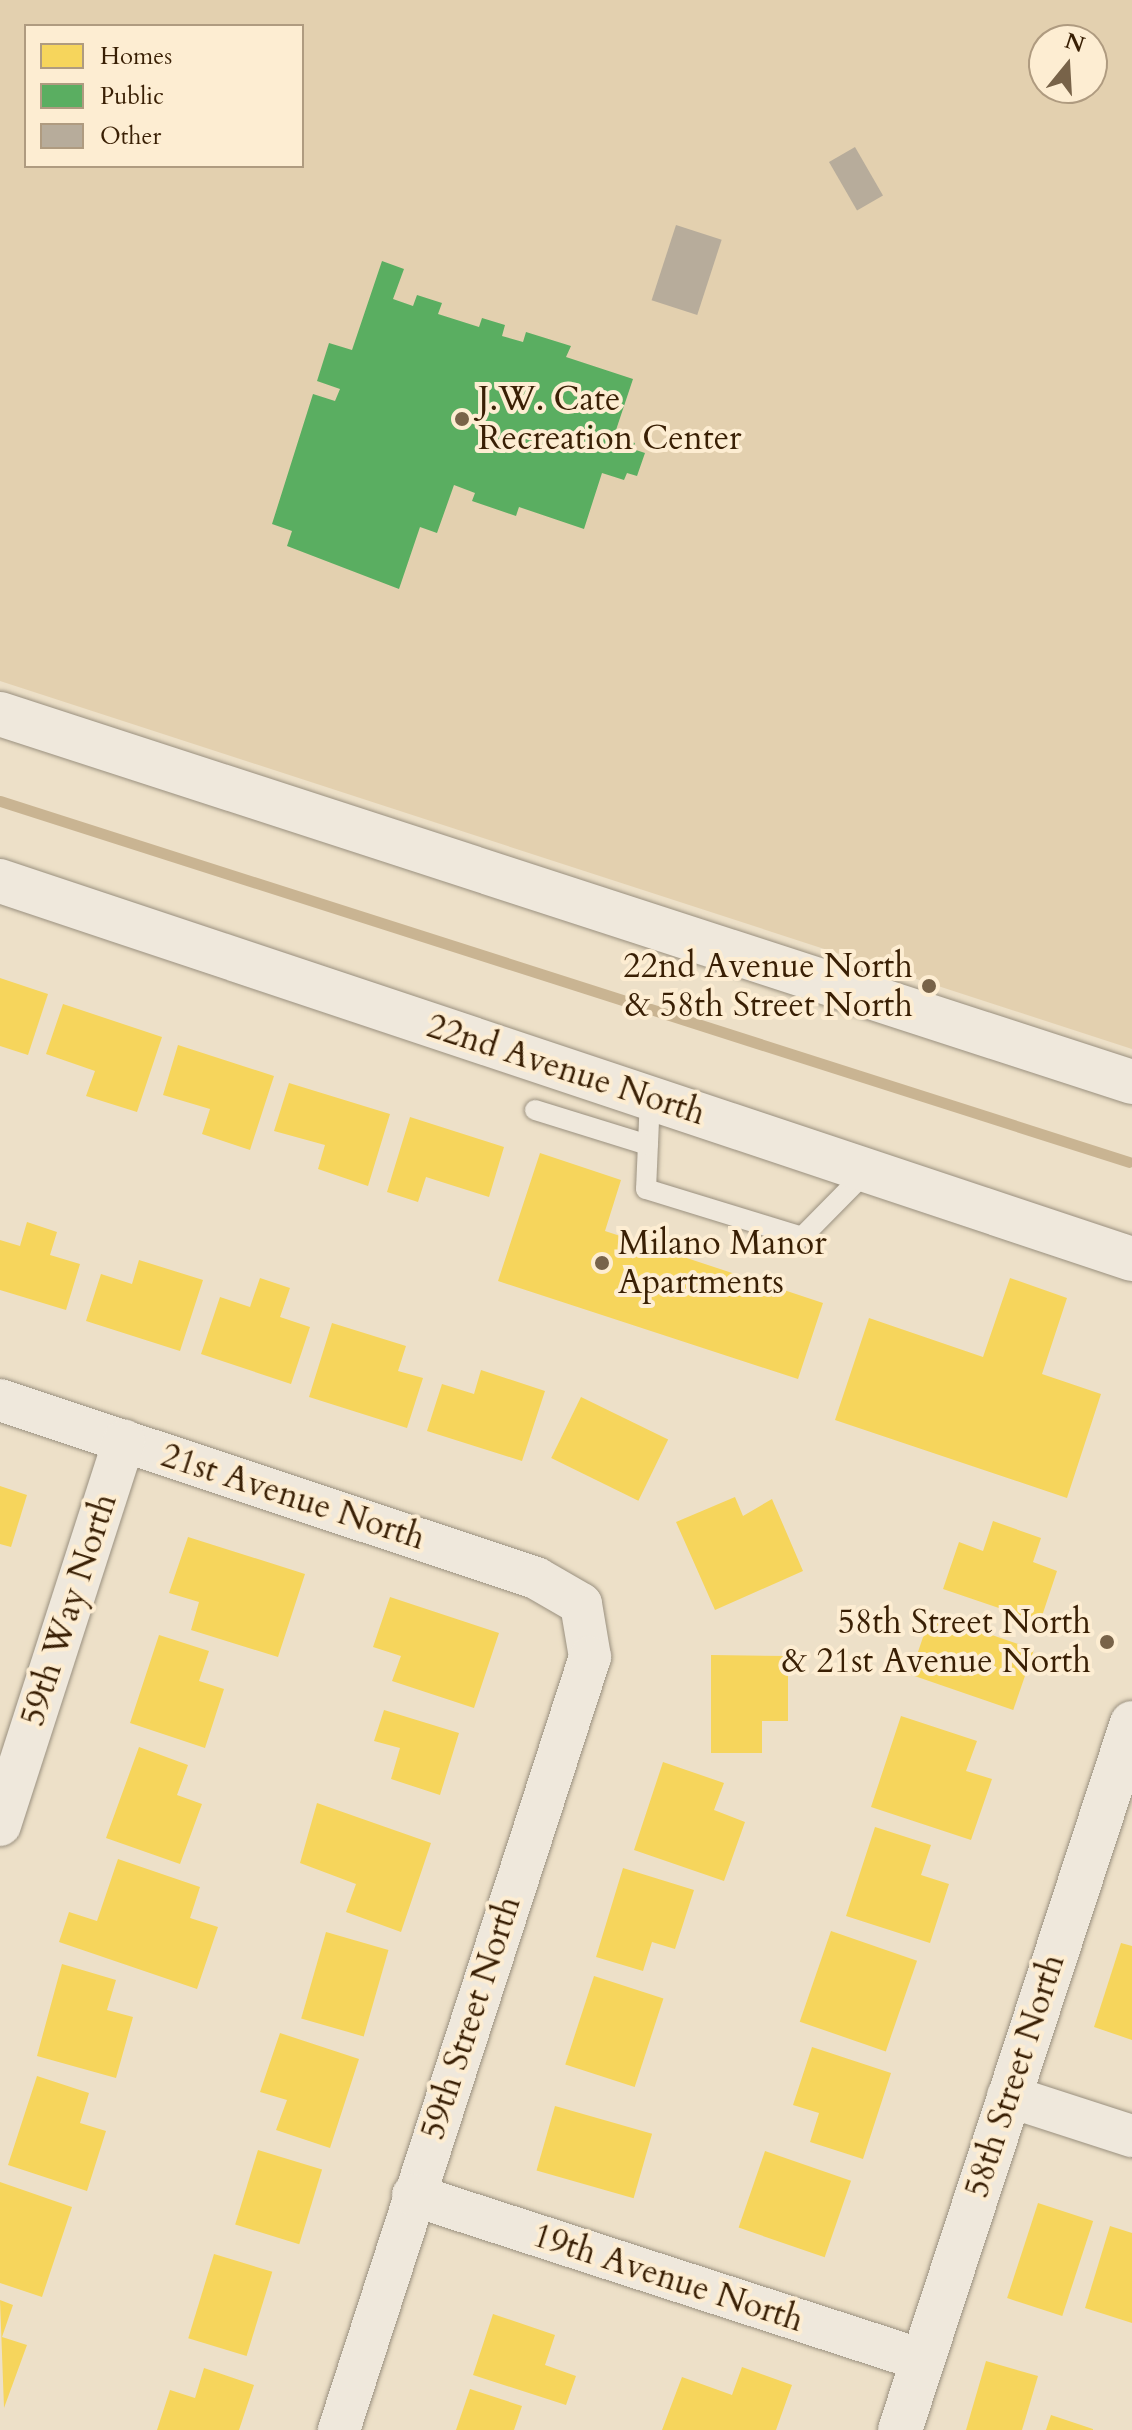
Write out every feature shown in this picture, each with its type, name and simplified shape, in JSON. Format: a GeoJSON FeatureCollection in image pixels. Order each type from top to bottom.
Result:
{"type":"FeatureCollection","features":[{"type":"Feature","properties":{"kind":"main road"},"geometry":{"type":"LineString","coordinates":[[0,714],[1132,1082]]}},
{"type":"Feature","properties":{"kind":"main road","name":"22nd Avenue North"},"geometry":{"type":"LineString","coordinates":[[0,881],[1132,1259]]}},
{"type":"Feature","properties":{"kind":"main road","name":"58th Street North"},"geometry":{"type":"LineString","coordinates":[[900,2430],[1132,1723]]}},
{"type":"Feature","properties":{"kind":"street","name":"21st Avenue North"},"geometry":{"type":"LineString","coordinates":[[0,1400],[536,1578],[581,1604]]}},
{"type":"Feature","properties":{"kind":"street","name":"59th Way North"},"geometry":{"type":"LineString","coordinates":[[0,1825],[124,1440]]}},
{"type":"Feature","properties":{"kind":"street","name":"59th Street North"},"geometry":{"type":"LineString","coordinates":[[339,2430],[590,1657],[581,1604]]}},
{"type":"Feature","properties":{"kind":"street"},"geometry":{"type":"LineString","coordinates":[[1008,2096],[1132,2136]]}},
{"type":"Feature","properties":{"kind":"street","name":"19th Avenue North"},"geometry":{"type":"LineString","coordinates":[[413,2195],[922,2360]]}},
{"type":"Feature","properties":{"kind":"lane"},"geometry":{"type":"LineString","coordinates":[[650,1098],[646,1189],[802,1237],[868,1170]]}},
{"type":"Feature","properties":{"kind":"lane"},"geometry":{"type":"LineString","coordinates":[[535,1110],[648,1145]]}},
{"type":"Feature","properties":{"kind":"shaded area"},"geometry":{"type":"Polygon","coordinates":[[[0,0],[1132,0],[1132,1049],[0,681],[0,0]]]}},
{"type":"Feature","properties":{"kind":"building: Homes"},"geometry":{"type":"Polygon","coordinates":[[[0,978],[48,994],[28,1055],[0,1046],[0,978]]]}},
{"type":"Feature","properties":{"kind":"building: Homes"},"geometry":{"type":"Polygon","coordinates":[[[63,1004],[162,1037],[137,1112],[86,1096],[95,1071],[46,1054],[63,1004]]]}},
{"type":"Feature","properties":{"kind":"building: Homes"},"geometry":{"type":"Polygon","coordinates":[[[178,1045],[274,1076],[250,1150],[202,1134],[210,1109],[163,1095],[178,1045]]]}},
{"type":"Feature","properties":{"kind":"building: Homes"},"geometry":{"type":"Polygon","coordinates":[[[289,1083],[390,1114],[368,1186],[318,1169],[325,1145],[274,1131],[289,1083]]]}},
{"type":"Feature","properties":{"kind":"building: Homes"},"geometry":{"type":"Polygon","coordinates":[[[410,1117],[504,1147],[489,1197],[426,1177],[418,1202],[387,1192],[410,1117]]]}},
{"type":"Feature","properties":{"kind":"building: Homes","name":"Milano Manor Apartments"},"geometry":{"type":"Polygon","coordinates":[[[540,1153],[621,1180],[605,1231],[823,1303],[798,1379],[498,1281],[540,1153]]]}},
{"type":"Feature","properties":{"kind":"building: Homes"},"geometry":{"type":"Polygon","coordinates":[[[27,1222],[57,1232],[50,1255],[80,1264],[66,1310],[0,1290],[0,1240],[20,1246],[27,1222]]]}},
{"type":"Feature","properties":{"kind":"building: Homes"},"geometry":{"type":"Polygon","coordinates":[[[139,1260],[203,1280],[180,1351],[86,1321],[101,1274],[132,1284],[139,1260]]]}},
{"type":"Feature","properties":{"kind":"building: Homes"},"geometry":{"type":"Polygon","coordinates":[[[260,1278],[290,1288],[280,1317],[310,1327],[291,1384],[201,1354],[220,1297],[250,1307],[260,1278]]]}},
{"type":"Feature","properties":{"kind":"building: Homes"},"geometry":{"type":"Polygon","coordinates":[[[1010,1278],[1067,1298],[1042,1374],[1101,1394],[1067,1498],[835,1420],[869,1318],[983,1357],[1010,1278]]]}},
{"type":"Feature","properties":{"kind":"building: Homes"},"geometry":{"type":"Polygon","coordinates":[[[332,1323],[406,1346],[398,1371],[423,1378],[407,1428],[309,1397],[332,1323]]]}},
{"type":"Feature","properties":{"kind":"building: Homes"},"geometry":{"type":"Polygon","coordinates":[[[481,1370],[545,1391],[522,1461],[427,1431],[442,1384],[474,1394],[481,1370]]]}},
{"type":"Feature","properties":{"kind":"building: Homes"},"geometry":{"type":"Polygon","coordinates":[[[581,1397],[668,1440],[638,1501],[551,1458],[581,1397]]]}},
{"type":"Feature","properties":{"kind":"building: Homes"},"geometry":{"type":"Polygon","coordinates":[[[0,1486],[27,1495],[11,1547],[0,1544],[0,1486]]]}},
{"type":"Feature","properties":{"kind":"building: Homes"},"geometry":{"type":"Polygon","coordinates":[[[735,1497],[743,1516],[772,1499],[803,1571],[715,1610],[676,1522],[735,1497]]]}},
{"type":"Feature","properties":{"kind":"building: Homes"},"geometry":{"type":"Polygon","coordinates":[[[993,1521],[1041,1538],[1033,1562],[1057,1571],[1040,1622],[943,1589],[959,1542],[983,1551],[993,1521]]]}},
{"type":"Feature","properties":{"kind":"building: Homes"},"geometry":{"type":"Polygon","coordinates":[[[188,1537],[305,1574],[278,1657],[191,1630],[199,1602],[169,1593],[188,1537]]]}},
{"type":"Feature","properties":{"kind":"building: Homes"},"geometry":{"type":"Polygon","coordinates":[[[390,1597],[499,1633],[474,1708],[392,1681],[401,1656],[373,1647],[390,1597]]]}},
{"type":"Feature","properties":{"kind":"building: Homes"},"geometry":{"type":"Polygon","coordinates":[[[931,1614],[1034,1649],[1013,1710],[910,1675],[931,1614]]]}},
{"type":"Feature","properties":{"kind":"building: Homes"},"geometry":{"type":"Polygon","coordinates":[[[159,1635],[209,1651],[199,1681],[224,1689],[205,1748],[130,1723],[159,1635]]]}},
{"type":"Feature","properties":{"kind":"building: Homes"},"geometry":{"type":"Polygon","coordinates":[[[711,1655],[788,1656],[788,1721],[762,1721],[762,1753],[711,1753],[711,1655]]]}},
{"type":"Feature","properties":{"kind":"building: Homes"},"geometry":{"type":"Polygon","coordinates":[[[384,1710],[459,1733],[440,1795],[391,1779],[400,1748],[374,1741],[384,1710]]]}},
{"type":"Feature","properties":{"kind":"building: Homes"},"geometry":{"type":"Polygon","coordinates":[[[901,1716],[977,1741],[966,1771],[992,1779],[971,1840],[871,1807],[901,1716]]]}},
{"type":"Feature","properties":{"kind":"building: Homes"},"geometry":{"type":"Polygon","coordinates":[[[139,1747],[188,1765],[177,1795],[202,1804],[180,1864],[106,1838],[139,1747]]]}},
{"type":"Feature","properties":{"kind":"building: Homes"},"geometry":{"type":"Polygon","coordinates":[[[663,1762],[724,1783],[714,1810],[745,1822],[724,1881],[634,1850],[663,1762]]]}},
{"type":"Feature","properties":{"kind":"building: Homes"},"geometry":{"type":"Polygon","coordinates":[[[317,1803],[431,1843],[401,1932],[346,1912],[356,1884],[300,1863],[317,1803]]]}},
{"type":"Feature","properties":{"kind":"building: Homes"},"geometry":{"type":"Polygon","coordinates":[[[875,1827],[931,1845],[921,1875],[949,1884],[930,1943],[846,1916],[875,1827]]]}},
{"type":"Feature","properties":{"kind":"building: Homes"},"geometry":{"type":"Polygon","coordinates":[[[118,1859],[200,1887],[190,1918],[218,1927],[197,1989],[59,1942],[69,1912],[97,1921],[118,1859]]]}},
{"type":"Feature","properties":{"kind":"building: Homes"},"geometry":{"type":"Polygon","coordinates":[[[623,1868],[694,1890],[675,1949],[652,1942],[643,1971],[596,1957],[623,1868]]]}},
{"type":"Feature","properties":{"kind":"building: Homes"},"geometry":{"type":"Polygon","coordinates":[[[831,1931],[917,1961],[886,2051],[800,2022],[831,1931]]]}},
{"type":"Feature","properties":{"kind":"building: Homes"},"geometry":{"type":"Polygon","coordinates":[[[326,1932],[388,1950],[364,2036],[301,2019],[326,1932]]]}},
{"type":"Feature","properties":{"kind":"building: Homes"},"geometry":{"type":"Polygon","coordinates":[[[1121,1943],[1132,1946],[1132,2040],[1094,2027],[1121,1943]]]}},
{"type":"Feature","properties":{"kind":"building: Homes"},"geometry":{"type":"Polygon","coordinates":[[[62,1964],[116,1980],[107,2010],[133,2017],[116,2078],[37,2056],[62,1964]]]}},
{"type":"Feature","properties":{"kind":"building: Homes"},"geometry":{"type":"Polygon","coordinates":[[[594,1976],[663,1999],[635,2087],[565,2064],[594,1976]]]}},
{"type":"Feature","properties":{"kind":"building: Homes"},"geometry":{"type":"Polygon","coordinates":[[[280,2033],[359,2059],[330,2148],[276,2130],[287,2100],[260,2092],[280,2033]]]}},
{"type":"Feature","properties":{"kind":"building: Homes"},"geometry":{"type":"Polygon","coordinates":[[[812,2047],[891,2073],[863,2159],[810,2142],[819,2113],[793,2105],[812,2047]]]}},
{"type":"Feature","properties":{"kind":"building: Homes"},"geometry":{"type":"Polygon","coordinates":[[[37,2076],[89,2093],[80,2123],[106,2131],[87,2191],[8,2165],[37,2076]]]}},
{"type":"Feature","properties":{"kind":"building: Homes"},"geometry":{"type":"Polygon","coordinates":[[[555,2106],[652,2134],[634,2198],[537,2170],[555,2106]]]}},
{"type":"Feature","properties":{"kind":"building: Homes"},"geometry":{"type":"Polygon","coordinates":[[[258,2150],[322,2170],[299,2244],[235,2225],[258,2150]]]}},
{"type":"Feature","properties":{"kind":"building: Homes"},"geometry":{"type":"Polygon","coordinates":[[[765,2151],[851,2181],[825,2257],[739,2228],[765,2151]]]}},
{"type":"Feature","properties":{"kind":"building: Homes"},"geometry":{"type":"Polygon","coordinates":[[[0,2182],[72,2207],[42,2297],[0,2283],[0,2182]]]}},
{"type":"Feature","properties":{"kind":"building: Homes"},"geometry":{"type":"Polygon","coordinates":[[[1038,2203],[1093,2221],[1062,2316],[1007,2298],[1038,2203]]]}},
{"type":"Feature","properties":{"kind":"building: Homes"},"geometry":{"type":"Polygon","coordinates":[[[1110,2226],[1132,2233],[1132,2323],[1085,2308],[1110,2226]]]}},
{"type":"Feature","properties":{"kind":"building: Homes"},"geometry":{"type":"Polygon","coordinates":[[[214,2254],[272,2272],[247,2356],[188,2338],[214,2254]]]}},
{"type":"Feature","properties":{"kind":"building: Homes"},"geometry":{"type":"Polygon","coordinates":[[[0,2300],[13,2305],[2,2337],[27,2345],[4,2408],[0,2300]]]}},
{"type":"Feature","properties":{"kind":"building: Homes"},"geometry":{"type":"Polygon","coordinates":[[[493,2314],[555,2335],[545,2365],[576,2376],[566,2405],[473,2375],[493,2314]]]}},
{"type":"Feature","properties":{"kind":"building: Homes"},"geometry":{"type":"Polygon","coordinates":[[[986,2361],[1038,2376],[1022,2430],[966,2430],[986,2361]]]}},
{"type":"Feature","properties":{"kind":"building: Homes"},"geometry":{"type":"Polygon","coordinates":[[[742,2367],[792,2385],[776,2430],[662,2430],[682,2377],[732,2395],[742,2367]]]}},
{"type":"Feature","properties":{"kind":"building: Homes"},"geometry":{"type":"Polygon","coordinates":[[[204,2368],[254,2385],[239,2430],[157,2430],[170,2390],[195,2398],[204,2368]]]}},
{"type":"Feature","properties":{"kind":"building: Homes"},"geometry":{"type":"Polygon","coordinates":[[[470,2389],[522,2406],[514,2430],[456,2430],[470,2389]]]}},
{"type":"Feature","properties":{"kind":"building: Homes"},"geometry":{"type":"Polygon","coordinates":[[[1051,2415],[1093,2429],[1093,2430],[1046,2430],[1051,2415]]]}},
{"type":"Feature","properties":{"kind":"building: Public","name":"J.W. Cate Recreation Center"},"geometry":{"type":"Polygon","coordinates":[[[382,261],[404,269],[393,299],[413,306],[417,295],[442,303],[438,314],[479,327],[482,318],[505,325],[502,336],[523,342],[526,332],[571,346],[566,357],[633,379],[614,436],[635,443],[633,449],[645,453],[637,476],[627,473],[624,480],[602,473],[584,529],[519,507],[516,516],[472,501],[475,493],[454,485],[437,533],[420,527],[399,589],[287,546],[292,531],[272,524],[313,394],[335,401],[340,389],[317,381],[329,343],[352,350],[382,261]]]}},
{"type":"Feature","properties":{"kind":"building: Other"},"geometry":{"type":"Polygon","coordinates":[[[855,147],[883,195],[857,210],[829,162],[855,147]]]}},
{"type":"Feature","properties":{"kind":"building: Other"},"geometry":{"type":"Polygon","coordinates":[[[676,225],[722,240],[697,315],[652,300],[676,225]]]}},
{"type":"Feature","properties":{"kind":"waterway"},"geometry":{"type":"LineString","coordinates":[[0,801],[1129,1162]]}},
{"type":"Feature","properties":{"kind":"place","name":"J.W. Cate Recreation Center"},"geometry":{"type":"Point","coordinates":[462,419]}},
{"type":"Feature","properties":{"kind":"place","name":"22nd Avenue North & 58th Street North"},"geometry":{"type":"Point","coordinates":[929,986]}},
{"type":"Feature","properties":{"kind":"place","name":"Milano Manor Apartments"},"geometry":{"type":"Point","coordinates":[602,1263]}},
{"type":"Feature","properties":{"kind":"place","name":"58th Street North & 21st Avenue North"},"geometry":{"type":"Point","coordinates":[1107,1642]}}]}
